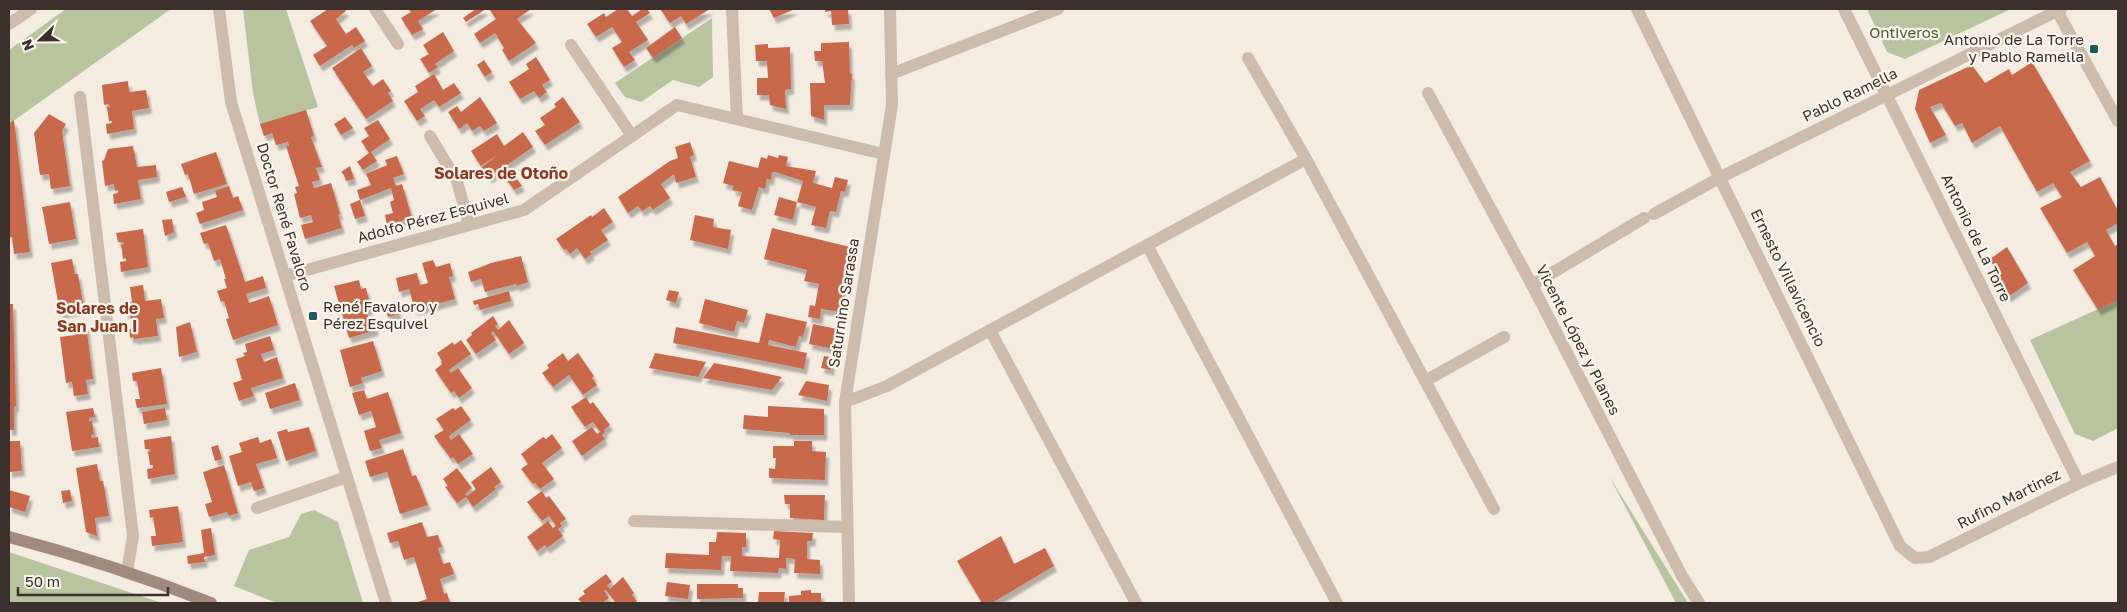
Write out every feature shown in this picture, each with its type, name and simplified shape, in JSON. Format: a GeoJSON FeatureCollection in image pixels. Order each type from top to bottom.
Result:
{"type":"FeatureCollection","features":[{"type":"Feature","properties":{"kind":"street"},"geometry":{"type":"LineString","coordinates":[[9,24],[31,9]]}},
{"type":"Feature","properties":{"kind":"street","name":"Doctor René Favaloro"},"geometry":{"type":"LineString","coordinates":[[219,9],[231,102],[386,603]]}},
{"type":"Feature","properties":{"kind":"street"},"geometry":{"type":"LineString","coordinates":[[375,9],[398,44]]}},
{"type":"Feature","properties":{"kind":"street"},"geometry":{"type":"LineString","coordinates":[[732,9],[737,119]]}},
{"type":"Feature","properties":{"kind":"street","name":"Saturnino Sarassa"},"geometry":{"type":"LineString","coordinates":[[848,603],[845,402],[892,105],[890,9]]}},
{"type":"Feature","properties":{"kind":"street"},"geometry":{"type":"LineString","coordinates":[[892,74],[1058,9]]}},
{"type":"Feature","properties":{"kind":"street","name":"Ernesto Villavicencio"},"geometry":{"type":"LineString","coordinates":[[1637,9],[1721,177],[1900,546],[1914,558]]}},
{"type":"Feature","properties":{"kind":"street","name":"Antonio de La Torre"},"geometry":{"type":"LineString","coordinates":[[1844,9],[2079,482]]}},
{"type":"Feature","properties":{"kind":"street"},"geometry":{"type":"LineString","coordinates":[[2058,10],[2118,121]]}},
{"type":"Feature","properties":{"kind":"street","name":"Pablo Ramella"},"geometry":{"type":"LineString","coordinates":[[1532,285],[1649,216],[1721,177],[2058,10]]}},
{"type":"Feature","properties":{"kind":"street"},"geometry":{"type":"LineString","coordinates":[[570,45],[632,136]]}},
{"type":"Feature","properties":{"kind":"street"},"geometry":{"type":"LineString","coordinates":[[1248,58],[1306,159],[1494,509]]}},
{"type":"Feature","properties":{"kind":"street","name":"Vicente López y Planes"},"geometry":{"type":"LineString","coordinates":[[1428,93],[1532,285],[1682,576],[1699,603]]}},
{"type":"Feature","properties":{"kind":"street"},"geometry":{"type":"LineString","coordinates":[[80,97],[133,536],[127,572]]}},
{"type":"Feature","properties":{"kind":"street","name":"Adolfo Pérez Esquivel"},"geometry":{"type":"LineString","coordinates":[[285,276],[524,210],[677,105],[884,154]]}},
{"type":"Feature","properties":{"kind":"street"},"geometry":{"type":"LineString","coordinates":[[430,136],[457,181],[469,225]]}},
{"type":"Feature","properties":{"kind":"street"},"geometry":{"type":"LineString","coordinates":[[845,402],[887,386],[1306,159]]}},
{"type":"Feature","properties":{"kind":"street"},"geometry":{"type":"LineString","coordinates":[[1147,245],[1337,603]]}},
{"type":"Feature","properties":{"kind":"street"},"geometry":{"type":"LineString","coordinates":[[990,330],[1136,603]]}},
{"type":"Feature","properties":{"kind":"street"},"geometry":{"type":"LineString","coordinates":[[1425,381],[1504,338]]}},
{"type":"Feature","properties":{"kind":"street","name":"Rufino Martinez"},"geometry":{"type":"LineString","coordinates":[[1914,558],[1929,557],[2079,482],[2118,466]]}},
{"type":"Feature","properties":{"kind":"street"},"geometry":{"type":"LineString","coordinates":[[256,508],[347,477]]}},
{"type":"Feature","properties":{"kind":"street"},"geometry":{"type":"LineString","coordinates":[[634,521],[847,527]]}},
{"type":"Feature","properties":{"kind":"street"},"geometry":{"type":"LineString","coordinates":[[9,537],[55,549],[127,572],[211,603]]}},
{"type":"Feature","properties":{"kind":"green space"},"geometry":{"type":"Polygon","coordinates":[[[66,9],[171,9],[9,124],[9,50],[66,9]]]}},
{"type":"Feature","properties":{"kind":"green space"},"geometry":{"type":"Polygon","coordinates":[[[243,9],[286,9],[318,107],[260,124],[253,93],[243,9]]]}},
{"type":"Feature","properties":{"kind":"green space","name":"Ontiveros"},"geometry":{"type":"Polygon","coordinates":[[[1867,9],[2011,9],[1905,59],[1887,52],[1867,9]]]}},
{"type":"Feature","properties":{"kind":"green space"},"geometry":{"type":"Polygon","coordinates":[[[712,18],[713,77],[699,87],[673,80],[641,102],[625,97],[615,83],[712,18]]]}},
{"type":"Feature","properties":{"kind":"green space"},"geometry":{"type":"Polygon","coordinates":[[[2118,300],[2118,428],[2093,441],[2075,434],[2030,340],[2118,300]]]}},
{"type":"Feature","properties":{"kind":"green space"},"geometry":{"type":"Polygon","coordinates":[[[1609,476],[1688,603],[1676,603],[1609,476]]]}},
{"type":"Feature","properties":{"kind":"green space"},"geometry":{"type":"Polygon","coordinates":[[[314,510],[338,522],[363,603],[277,603],[234,586],[249,550],[289,537],[301,514],[314,510]]]}},
{"type":"Feature","properties":{"kind":"green space"},"geometry":{"type":"Polygon","coordinates":[[[9,552],[162,603],[9,603],[9,552]]]}},
{"type":"Feature","properties":{"kind":"building"},"geometry":{"type":"Polygon","coordinates":[[[328,9],[344,9],[346,11],[336,19],[346,34],[356,27],[365,41],[354,48],[352,45],[320,66],[313,55],[327,46],[310,21],[328,9]]]}},
{"type":"Feature","properties":{"kind":"building"},"geometry":{"type":"Polygon","coordinates":[[[408,9],[437,9],[418,21],[423,29],[412,35],[401,18],[411,12],[408,9]]]}},
{"type":"Feature","properties":{"kind":"building"},"geometry":{"type":"Polygon","coordinates":[[[476,9],[486,9],[466,22],[463,18],[476,9]]]}},
{"type":"Feature","properties":{"kind":"building"},"geometry":{"type":"Polygon","coordinates":[[[489,9],[531,9],[517,19],[536,43],[509,61],[495,33],[480,43],[474,34],[496,19],[489,9]]]}},
{"type":"Feature","properties":{"kind":"building"},"geometry":{"type":"Polygon","coordinates":[[[618,9],[627,9],[632,16],[642,9],[647,9],[650,13],[636,22],[648,40],[629,52],[635,60],[624,67],[612,48],[622,42],[612,27],[596,37],[587,24],[604,13],[606,17],[618,9]]]}},
{"type":"Feature","properties":{"kind":"building"},"geometry":{"type":"Polygon","coordinates":[[[660,9],[710,9],[686,24],[681,16],[670,23],[660,9]]]}},
{"type":"Feature","properties":{"kind":"building"},"geometry":{"type":"Polygon","coordinates":[[[769,9],[795,9],[774,18],[769,9]]]}},
{"type":"Feature","properties":{"kind":"building"},"geometry":{"type":"Polygon","coordinates":[[[825,9],[848,9],[849,24],[832,25],[831,11],[825,12],[825,9]]]}},
{"type":"Feature","properties":{"kind":"building"},"geometry":{"type":"Polygon","coordinates":[[[675,27],[682,38],[653,58],[646,48],[675,27]]]}},
{"type":"Feature","properties":{"kind":"building"},"geometry":{"type":"Polygon","coordinates":[[[443,32],[454,51],[435,64],[438,67],[429,73],[420,59],[429,54],[423,45],[443,32]]]}},
{"type":"Feature","properties":{"kind":"building"},"geometry":{"type":"Polygon","coordinates":[[[849,42],[850,74],[852,74],[850,105],[824,105],[824,120],[811,116],[810,83],[825,83],[822,61],[815,61],[814,51],[821,51],[821,43],[849,42]]]}},
{"type":"Feature","properties":{"kind":"building"},"geometry":{"type":"Polygon","coordinates":[[[768,44],[768,48],[790,47],[791,89],[785,90],[786,109],[770,105],[769,95],[757,95],[757,78],[768,78],[767,61],[756,61],[755,45],[768,44]]]}},
{"type":"Feature","properties":{"kind":"building"},"geometry":{"type":"Polygon","coordinates":[[[361,48],[372,66],[363,72],[373,86],[383,79],[391,91],[388,93],[393,101],[366,119],[332,68],[361,48]]]}},
{"type":"Feature","properties":{"kind":"building"},"geometry":{"type":"Polygon","coordinates":[[[536,57],[550,80],[542,85],[547,92],[539,98],[534,91],[520,99],[509,82],[529,69],[526,64],[536,57]]]}},
{"type":"Feature","properties":{"kind":"building"},"geometry":{"type":"Polygon","coordinates":[[[484,60],[492,72],[485,77],[477,65],[484,60]]]}},
{"type":"Feature","properties":{"kind":"building"},"geometry":{"type":"Polygon","coordinates":[[[2032,62],[2090,161],[2070,172],[2081,187],[2100,177],[2118,211],[2118,223],[2106,230],[2115,246],[2118,244],[2118,300],[2098,310],[2073,270],[2095,256],[2087,242],[2067,253],[2040,208],[2062,197],[2053,183],[2037,192],[2000,126],[1972,143],[1962,123],[1955,126],[1941,103],[1930,107],[1946,135],[1930,143],[1915,109],[1919,90],[1972,65],[1985,83],[2009,69],[2012,75],[2032,62]]]}},
{"type":"Feature","properties":{"kind":"building"},"geometry":{"type":"Polygon","coordinates":[[[434,74],[443,90],[454,83],[461,93],[439,107],[434,100],[420,109],[425,116],[417,121],[404,101],[418,92],[415,86],[434,74]]]}},
{"type":"Feature","properties":{"kind":"building"},"geometry":{"type":"Polygon","coordinates":[[[128,81],[129,92],[146,90],[149,108],[132,111],[134,129],[107,134],[106,124],[112,123],[112,121],[109,121],[107,107],[110,107],[109,104],[104,105],[102,85],[128,81]]]}},
{"type":"Feature","properties":{"kind":"building"},"geometry":{"type":"Polygon","coordinates":[[[480,97],[497,123],[484,131],[480,126],[472,131],[467,123],[459,129],[448,112],[457,106],[461,112],[480,97]]]}},
{"type":"Feature","properties":{"kind":"building"},"geometry":{"type":"Polygon","coordinates":[[[563,97],[580,122],[545,145],[535,131],[545,125],[540,118],[556,107],[554,104],[563,97]]]}},
{"type":"Feature","properties":{"kind":"building"},"geometry":{"type":"Polygon","coordinates":[[[306,110],[314,136],[311,137],[322,167],[316,168],[320,180],[312,182],[314,188],[331,183],[342,228],[305,239],[301,225],[313,222],[311,215],[300,218],[294,194],[297,193],[295,187],[299,186],[286,146],[289,146],[288,142],[276,145],[272,133],[264,136],[260,124],[306,110]]]}},
{"type":"Feature","properties":{"kind":"building"},"geometry":{"type":"Polygon","coordinates":[[[49,114],[66,124],[62,131],[70,186],[51,189],[49,174],[40,175],[34,133],[49,114]]]}},
{"type":"Feature","properties":{"kind":"building"},"geometry":{"type":"Polygon","coordinates":[[[345,117],[353,128],[341,135],[334,124],[345,117]]]}},
{"type":"Feature","properties":{"kind":"building"},"geometry":{"type":"Polygon","coordinates":[[[14,120],[30,252],[14,254],[12,237],[9,238],[9,124],[14,120]]]}},
{"type":"Feature","properties":{"kind":"building"},"geometry":{"type":"Polygon","coordinates":[[[378,120],[390,139],[371,152],[377,161],[363,170],[357,162],[369,153],[361,141],[369,136],[364,128],[378,120]]]}},
{"type":"Feature","properties":{"kind":"building"},"geometry":{"type":"Polygon","coordinates":[[[523,132],[533,147],[507,165],[522,186],[514,190],[500,170],[489,178],[482,167],[499,154],[481,166],[471,151],[497,134],[504,146],[523,132]]]}},
{"type":"Feature","properties":{"kind":"building"},"geometry":{"type":"Polygon","coordinates":[[[690,142],[694,155],[690,157],[696,177],[676,183],[674,174],[661,184],[670,198],[653,210],[650,206],[642,211],[638,206],[628,213],[618,197],[670,161],[678,158],[675,147],[690,142]]]}},
{"type":"Feature","properties":{"kind":"building"},"geometry":{"type":"Polygon","coordinates":[[[133,146],[137,167],[156,165],[157,177],[138,180],[141,199],[114,204],[113,194],[118,193],[118,190],[115,191],[114,184],[105,186],[102,161],[108,149],[133,146]]]}},
{"type":"Feature","properties":{"kind":"building"},"geometry":{"type":"Polygon","coordinates":[[[216,152],[227,184],[194,194],[188,174],[185,175],[181,164],[216,152]]]}},
{"type":"Feature","properties":{"kind":"building"},"geometry":{"type":"Polygon","coordinates":[[[768,155],[778,158],[779,155],[788,157],[786,166],[816,171],[813,183],[832,188],[835,177],[848,180],[845,192],[841,191],[836,212],[830,211],[826,228],[811,225],[816,207],[797,202],[803,181],[775,172],[772,172],[771,180],[767,179],[765,189],[759,187],[752,210],[738,206],[742,192],[732,190],[734,186],[723,183],[729,161],[758,168],[761,157],[767,159],[768,155]]]}},
{"type":"Feature","properties":{"kind":"building"},"geometry":{"type":"Polygon","coordinates":[[[397,156],[404,174],[393,178],[396,186],[402,184],[412,218],[387,225],[385,215],[393,213],[390,202],[394,200],[391,188],[360,200],[357,190],[371,185],[366,174],[387,165],[385,160],[397,156]]]}},
{"type":"Feature","properties":{"kind":"building"},"geometry":{"type":"Polygon","coordinates":[[[350,166],[354,179],[346,181],[341,172],[350,166]]]}},
{"type":"Feature","properties":{"kind":"building"},"geometry":{"type":"Polygon","coordinates":[[[229,186],[233,198],[238,196],[243,210],[200,224],[196,213],[204,210],[202,202],[217,197],[215,191],[229,186]]]}},
{"type":"Feature","properties":{"kind":"building"},"geometry":{"type":"Polygon","coordinates":[[[182,187],[186,197],[169,202],[166,192],[182,187]]]}},
{"type":"Feature","properties":{"kind":"building"},"geometry":{"type":"Polygon","coordinates":[[[779,197],[797,202],[793,220],[774,215],[779,197]]]}},
{"type":"Feature","properties":{"kind":"building"},"geometry":{"type":"Polygon","coordinates":[[[360,200],[365,216],[355,219],[350,204],[360,200]]]}},
{"type":"Feature","properties":{"kind":"building"},"geometry":{"type":"Polygon","coordinates":[[[70,202],[76,239],[49,244],[42,207],[70,202]]]}},
{"type":"Feature","properties":{"kind":"building"},"geometry":{"type":"Polygon","coordinates":[[[604,208],[613,222],[601,230],[608,240],[590,252],[592,254],[585,259],[577,248],[570,254],[566,249],[564,250],[556,239],[604,208]]]}},
{"type":"Feature","properties":{"kind":"building"},"geometry":{"type":"Polygon","coordinates":[[[695,215],[714,219],[713,227],[731,230],[728,249],[690,240],[695,215]]]}},
{"type":"Feature","properties":{"kind":"building"},"geometry":{"type":"Polygon","coordinates":[[[172,219],[174,232],[165,236],[162,220],[172,219]]]}},
{"type":"Feature","properties":{"kind":"building"},"geometry":{"type":"Polygon","coordinates":[[[226,225],[245,282],[263,276],[266,288],[246,294],[249,303],[269,296],[278,325],[233,340],[226,319],[229,318],[224,301],[221,302],[217,291],[227,288],[220,259],[214,261],[208,243],[204,244],[200,233],[226,225]]]}},
{"type":"Feature","properties":{"kind":"building"},"geometry":{"type":"Polygon","coordinates":[[[772,228],[850,247],[840,312],[821,309],[820,319],[808,317],[810,305],[815,306],[819,284],[804,281],[807,270],[764,259],[772,228]]]}},
{"type":"Feature","properties":{"kind":"building"},"geometry":{"type":"Polygon","coordinates":[[[143,229],[148,267],[121,272],[120,262],[126,261],[126,258],[123,259],[121,245],[124,244],[123,242],[118,242],[116,233],[143,229]]]}},
{"type":"Feature","properties":{"kind":"building"},"geometry":{"type":"Polygon","coordinates":[[[2007,247],[2028,283],[2008,297],[1990,259],[2007,247]]]}},
{"type":"Feature","properties":{"kind":"building"},"geometry":{"type":"Polygon","coordinates":[[[521,256],[528,282],[485,292],[481,279],[471,282],[468,272],[491,263],[521,256]]]}},
{"type":"Feature","properties":{"kind":"building"},"geometry":{"type":"Polygon","coordinates":[[[72,259],[75,274],[78,274],[84,309],[60,313],[51,263],[72,259]]]}},
{"type":"Feature","properties":{"kind":"building"},"geometry":{"type":"Polygon","coordinates":[[[433,260],[436,267],[450,263],[453,276],[449,277],[455,299],[415,310],[409,289],[399,292],[396,278],[417,273],[420,285],[428,283],[422,263],[433,260]]]}},
{"type":"Feature","properties":{"kind":"building"},"geometry":{"type":"Polygon","coordinates":[[[359,280],[361,289],[366,288],[371,309],[366,310],[369,319],[372,318],[376,330],[349,338],[334,286],[359,280]]]}},
{"type":"Feature","properties":{"kind":"building"},"geometry":{"type":"Polygon","coordinates":[[[143,285],[145,301],[161,299],[164,318],[156,319],[158,336],[134,339],[134,337],[130,338],[129,329],[132,329],[130,312],[125,313],[123,303],[132,302],[130,287],[143,285]]]}},
{"type":"Feature","properties":{"kind":"building"},"geometry":{"type":"Polygon","coordinates":[[[669,290],[679,292],[676,303],[666,300],[669,290]]]}},
{"type":"Feature","properties":{"kind":"building"},"geometry":{"type":"Polygon","coordinates":[[[509,291],[511,301],[480,310],[478,304],[474,305],[473,301],[509,291]]]}},
{"type":"Feature","properties":{"kind":"building"},"geometry":{"type":"Polygon","coordinates":[[[705,299],[748,310],[744,323],[737,321],[734,332],[699,323],[705,299]]]}},
{"type":"Feature","properties":{"kind":"building"},"geometry":{"type":"Polygon","coordinates":[[[395,302],[399,314],[388,317],[384,305],[395,302]]]}},
{"type":"Feature","properties":{"kind":"building"},"geometry":{"type":"Polygon","coordinates":[[[9,304],[13,304],[16,406],[14,407],[14,430],[9,430],[9,304]]]}},
{"type":"Feature","properties":{"kind":"building"},"geometry":{"type":"Polygon","coordinates":[[[766,313],[807,322],[803,337],[799,336],[796,347],[769,340],[768,345],[807,353],[804,369],[673,343],[676,327],[759,343],[766,313]]]}},
{"type":"Feature","properties":{"kind":"building"},"geometry":{"type":"Polygon","coordinates":[[[493,316],[498,324],[495,326],[498,330],[509,320],[524,343],[509,354],[493,331],[491,333],[496,340],[476,354],[466,340],[472,335],[471,333],[493,316]]]}},
{"type":"Feature","properties":{"kind":"building"},"geometry":{"type":"Polygon","coordinates":[[[190,322],[197,352],[179,357],[176,327],[190,322]]]}},
{"type":"Feature","properties":{"kind":"building"},"geometry":{"type":"Polygon","coordinates":[[[86,324],[93,379],[86,380],[88,394],[74,396],[72,382],[66,383],[60,337],[75,335],[74,326],[86,324]]]}},
{"type":"Feature","properties":{"kind":"building"},"geometry":{"type":"Polygon","coordinates":[[[813,324],[837,329],[834,349],[809,344],[813,324]]]}},
{"type":"Feature","properties":{"kind":"building"},"geometry":{"type":"Polygon","coordinates":[[[270,336],[274,350],[261,354],[264,362],[277,357],[283,378],[251,388],[254,396],[239,401],[233,383],[242,380],[236,359],[245,356],[243,353],[247,352],[245,344],[270,336]]]}},
{"type":"Feature","properties":{"kind":"building"},"geometry":{"type":"Polygon","coordinates":[[[461,340],[471,354],[449,370],[451,373],[458,368],[472,388],[459,398],[454,391],[451,393],[435,370],[442,364],[437,353],[453,342],[454,345],[461,340]]]}},
{"type":"Feature","properties":{"kind":"building"},"geometry":{"type":"Polygon","coordinates":[[[373,341],[382,371],[361,378],[363,383],[350,387],[340,350],[373,341]]]}},
{"type":"Feature","properties":{"kind":"building"},"geometry":{"type":"Polygon","coordinates":[[[563,353],[568,361],[578,353],[594,376],[592,378],[597,385],[583,395],[569,375],[553,387],[542,373],[549,368],[547,365],[563,353]]]}},
{"type":"Feature","properties":{"kind":"building"},"geometry":{"type":"Polygon","coordinates":[[[655,353],[706,362],[698,377],[649,368],[655,353]]]}},
{"type":"Feature","properties":{"kind":"building"},"geometry":{"type":"Polygon","coordinates":[[[824,356],[830,357],[829,362],[832,363],[831,370],[821,368],[824,356]]]}},
{"type":"Feature","properties":{"kind":"building"},"geometry":{"type":"Polygon","coordinates":[[[714,363],[782,377],[772,390],[703,378],[714,363]]]}},
{"type":"Feature","properties":{"kind":"building"},"geometry":{"type":"Polygon","coordinates":[[[161,368],[167,404],[137,408],[135,399],[140,399],[137,381],[133,381],[132,373],[161,368]]]}},
{"type":"Feature","properties":{"kind":"building"},"geometry":{"type":"Polygon","coordinates":[[[806,381],[829,385],[827,401],[798,395],[806,381]]]}},
{"type":"Feature","properties":{"kind":"building"},"geometry":{"type":"Polygon","coordinates":[[[295,383],[300,400],[270,409],[265,393],[295,383]]]}},
{"type":"Feature","properties":{"kind":"building"},"geometry":{"type":"Polygon","coordinates":[[[364,390],[367,399],[388,392],[401,433],[379,440],[382,448],[370,451],[364,431],[376,427],[371,411],[359,415],[352,393],[364,390]]]}},
{"type":"Feature","properties":{"kind":"building"},"geometry":{"type":"Polygon","coordinates":[[[586,397],[590,404],[593,402],[610,425],[604,430],[605,432],[602,435],[605,439],[582,456],[572,441],[592,427],[597,434],[600,432],[593,422],[585,427],[571,407],[586,397]]]}},
{"type":"Feature","properties":{"kind":"building"},"geometry":{"type":"Polygon","coordinates":[[[461,406],[471,420],[449,436],[451,440],[459,434],[473,454],[458,464],[453,457],[451,459],[434,436],[444,430],[436,419],[453,408],[455,410],[461,406]]]}},
{"type":"Feature","properties":{"kind":"building"},"geometry":{"type":"Polygon","coordinates":[[[768,406],[824,409],[824,435],[790,435],[790,433],[743,429],[744,415],[768,417],[768,406]]]}},
{"type":"Feature","properties":{"kind":"building"},"geometry":{"type":"Polygon","coordinates":[[[93,408],[95,417],[89,418],[89,421],[92,421],[94,434],[91,435],[92,438],[98,437],[99,447],[72,451],[66,412],[93,408]]]}},
{"type":"Feature","properties":{"kind":"building"},"geometry":{"type":"Polygon","coordinates":[[[165,408],[167,420],[144,424],[142,412],[165,408]]]}},
{"type":"Feature","properties":{"kind":"building"},"geometry":{"type":"Polygon","coordinates":[[[309,427],[316,451],[286,461],[277,432],[287,429],[288,432],[309,427]]]}},
{"type":"Feature","properties":{"kind":"building"},"geometry":{"type":"Polygon","coordinates":[[[552,434],[562,448],[542,463],[554,479],[540,489],[535,483],[533,484],[521,469],[528,464],[521,454],[543,437],[546,439],[552,434]]]}},
{"type":"Feature","properties":{"kind":"building"},"geometry":{"type":"Polygon","coordinates":[[[171,436],[175,474],[148,479],[147,469],[153,468],[153,465],[150,465],[148,452],[151,451],[150,449],[145,449],[144,440],[171,436]]]}},
{"type":"Feature","properties":{"kind":"building"},"geometry":{"type":"Polygon","coordinates":[[[258,437],[260,443],[271,439],[277,458],[256,464],[264,488],[254,491],[251,482],[238,486],[229,456],[242,452],[239,443],[258,437]]]}},
{"type":"Feature","properties":{"kind":"building"},"geometry":{"type":"Polygon","coordinates":[[[9,441],[20,441],[22,471],[9,472],[9,441]]]}},
{"type":"Feature","properties":{"kind":"building"},"geometry":{"type":"Polygon","coordinates":[[[794,441],[812,441],[812,451],[826,452],[825,480],[769,478],[769,468],[775,469],[776,458],[773,458],[773,446],[794,446],[794,441]]]}},
{"type":"Feature","properties":{"kind":"building"},"geometry":{"type":"Polygon","coordinates":[[[218,445],[222,459],[215,461],[211,447],[218,445]]]}},
{"type":"Feature","properties":{"kind":"building"},"geometry":{"type":"Polygon","coordinates":[[[403,449],[412,476],[416,475],[428,505],[400,514],[387,472],[370,477],[365,461],[403,449]]]}},
{"type":"Feature","properties":{"kind":"building"},"geometry":{"type":"Polygon","coordinates":[[[97,464],[100,481],[103,481],[109,516],[95,518],[97,536],[86,532],[76,468],[97,464]]]}},
{"type":"Feature","properties":{"kind":"building"},"geometry":{"type":"Polygon","coordinates":[[[224,465],[238,513],[229,516],[227,512],[209,517],[205,504],[212,502],[203,472],[224,465]]]}},
{"type":"Feature","properties":{"kind":"building"},"geometry":{"type":"Polygon","coordinates":[[[491,467],[501,482],[494,487],[496,489],[473,507],[466,497],[457,503],[445,487],[448,486],[443,479],[457,468],[472,488],[465,494],[467,496],[476,489],[471,482],[491,467]]]}},
{"type":"Feature","properties":{"kind":"building"},"geometry":{"type":"Polygon","coordinates":[[[9,490],[30,496],[25,512],[9,507],[9,490]]]}},
{"type":"Feature","properties":{"kind":"building"},"geometry":{"type":"Polygon","coordinates":[[[70,490],[72,501],[63,503],[61,491],[70,490]]]}},
{"type":"Feature","properties":{"kind":"building"},"geometry":{"type":"Polygon","coordinates":[[[542,491],[546,498],[549,496],[566,519],[560,523],[562,526],[558,529],[563,536],[547,548],[545,545],[537,551],[527,537],[548,521],[553,528],[556,526],[549,516],[542,521],[527,502],[542,491]]]}},
{"type":"Feature","properties":{"kind":"building"},"geometry":{"type":"Polygon","coordinates":[[[784,495],[825,495],[824,520],[790,518],[790,504],[785,504],[784,495]]]}},
{"type":"Feature","properties":{"kind":"building"},"geometry":{"type":"Polygon","coordinates":[[[178,506],[183,542],[152,546],[151,536],[156,536],[153,517],[150,518],[149,510],[178,506]]]}},
{"type":"Feature","properties":{"kind":"building"},"geometry":{"type":"Polygon","coordinates":[[[422,522],[427,537],[438,535],[442,547],[438,548],[443,564],[450,562],[454,574],[440,579],[444,594],[447,593],[450,603],[415,603],[427,599],[414,557],[404,560],[398,541],[390,543],[387,533],[422,522]]]}},
{"type":"Feature","properties":{"kind":"building"},"geometry":{"type":"Polygon","coordinates":[[[211,528],[215,555],[204,557],[205,562],[188,564],[187,556],[204,553],[201,530],[211,528]]]}},
{"type":"Feature","properties":{"kind":"building"},"geometry":{"type":"Polygon","coordinates":[[[774,531],[813,533],[812,541],[807,541],[807,559],[820,560],[820,574],[794,573],[795,559],[786,558],[786,569],[779,568],[778,573],[730,571],[731,556],[722,556],[721,570],[665,568],[666,553],[709,555],[709,542],[716,542],[717,532],[746,533],[746,547],[742,547],[742,556],[779,558],[780,540],[773,539],[774,531]]]}},
{"type":"Feature","properties":{"kind":"building"},"geometry":{"type":"Polygon","coordinates":[[[1001,536],[1014,564],[1045,548],[1054,566],[992,603],[982,603],[957,561],[1001,536]]]}},
{"type":"Feature","properties":{"kind":"building"},"geometry":{"type":"Polygon","coordinates":[[[606,574],[612,582],[607,585],[610,589],[623,577],[637,601],[634,603],[616,603],[606,590],[604,591],[609,598],[602,603],[582,603],[578,599],[585,594],[583,591],[606,574]]]}},
{"type":"Feature","properties":{"kind":"building"},"geometry":{"type":"Polygon","coordinates":[[[667,582],[690,585],[688,599],[665,596],[667,582]]]}},
{"type":"Feature","properties":{"kind":"building"},"geometry":{"type":"Polygon","coordinates":[[[697,584],[738,584],[738,588],[743,588],[743,598],[697,599],[697,584]]]}},
{"type":"Feature","properties":{"kind":"building"},"geometry":{"type":"Polygon","coordinates":[[[811,590],[811,593],[821,593],[821,602],[789,603],[789,596],[801,595],[801,591],[811,590]]]}},
{"type":"Feature","properties":{"kind":"building"},"geometry":{"type":"Polygon","coordinates":[[[759,592],[785,592],[784,602],[758,602],[759,592]]]}},
{"type":"Feature","properties":{"kind":"place","name":"Antonio de La Torre y Pablo Ramella"},"geometry":{"type":"Point","coordinates":[2094,49]}},
{"type":"Feature","properties":{"kind":"place","name":"René Favaloro y Pérez Esquivel"},"geometry":{"type":"Point","coordinates":[313,316]}},
{"type":"Feature","properties":{"kind":"district","name":"Solares de Otoño"},"geometry":{"type":"Point","coordinates":[501,173]}},
{"type":"Feature","properties":{"kind":"district","name":"Solares de San Juan I"},"geometry":{"type":"Point","coordinates":[97,317]}}]}
